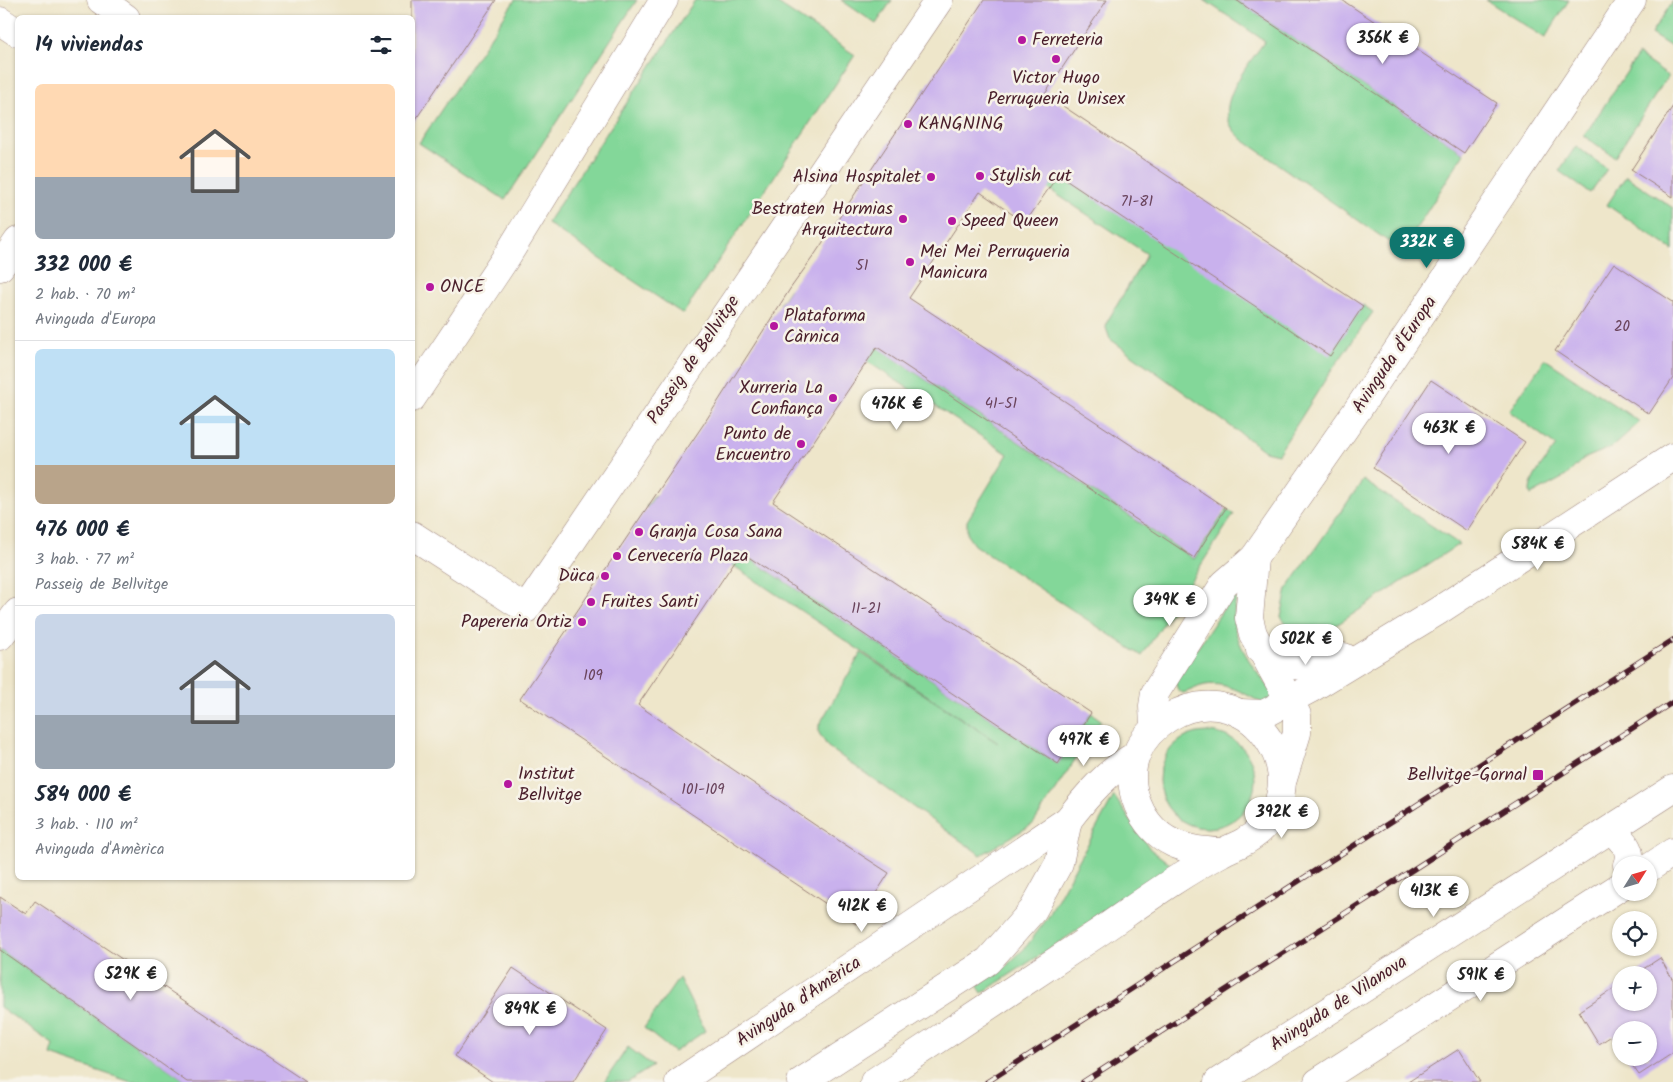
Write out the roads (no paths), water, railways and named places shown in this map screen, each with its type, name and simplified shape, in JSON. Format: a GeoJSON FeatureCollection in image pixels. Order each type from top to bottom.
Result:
{"type":"FeatureCollection","features":[{"type":"Feature","properties":{"kind":"street"},"geometry":{"type":"LineString","coordinates":[[101,0],[122,15]]}},
{"type":"Feature","properties":{"kind":"street"},"geometry":{"type":"LineString","coordinates":[[415,393],[511,249],[664,0]]}},
{"type":"Feature","properties":{"kind":"street","name":"Passeig de Bellvitge"},"geometry":{"type":"LineString","coordinates":[[415,538],[526,609],[939,0]]}},
{"type":"Feature","properties":{"kind":"street","name":"Avinguda d'Europa"},"geometry":{"type":"LineString","coordinates":[[1154,727],[1152,706],[1155,693],[1163,677],[1224,584],[1254,558],[1358,409],[1632,0]]}},
{"type":"Feature","properties":{"kind":"street"},"geometry":{"type":"LineString","coordinates":[[0,20],[15,31]]}},
{"type":"Feature","properties":{"kind":"street"},"geometry":{"type":"LineString","coordinates":[[0,267],[15,245]]}},
{"type":"Feature","properties":{"kind":"street","name":"Avinguda d'Amèrica"},"geometry":{"type":"LineString","coordinates":[[1240,713],[1264,714],[1290,700],[1438,611],[1673,457]]}},
{"type":"Feature","properties":{"kind":"street"},"geometry":{"type":"LineString","coordinates":[[1254,558],[1249,618],[1260,650],[1290,700],[1297,716],[1297,733],[1283,778]]}},
{"type":"Feature","properties":{"kind":"street"},"geometry":{"type":"LineString","coordinates":[[0,636],[15,616]]}},
{"type":"Feature","properties":{"kind":"street","name":"Avinguda d'Amèrica"},"geometry":{"type":"LineString","coordinates":[[1260,650],[1288,664],[1310,667],[1378,646]]}},
{"type":"Feature","properties":{"kind":"street","name":"Avinguda d'Amèrica"},"geometry":{"type":"LineString","coordinates":[[1297,733],[1318,701],[1378,646]]}},
{"type":"Feature","properties":{"kind":"street","name":"Avinguda d'Amèrica"},"geometry":{"type":"LineString","coordinates":[[874,1082],[1221,852],[1246,841],[1266,825],[1280,803],[1283,778],[1278,756],[1269,738],[1254,721],[1240,713],[1215,705],[1196,707],[1178,712],[1154,727],[1143,741],[1136,755],[1131,782],[1138,806],[1152,827],[1172,842],[1196,850],[1221,852]]}},
{"type":"Feature","properties":{"kind":"street","name":"Avinguda d'Amèrica"},"geometry":{"type":"LineString","coordinates":[[679,1082],[1068,820],[1097,785],[1116,767],[1136,755]]}},
{"type":"Feature","properties":{"kind":"street","name":"Avinguda de Vilanova"},"geometry":{"type":"LineString","coordinates":[[1218,1082],[1673,789]]}},
{"type":"Feature","properties":{"kind":"street","name":"Avinguda d'Amèrica"},"geometry":{"type":"LineString","coordinates":[[801,1082],[988,961],[1034,910],[1059,863],[1068,820]]}},
{"type":"Feature","properties":{"kind":"street"},"geometry":{"type":"LineString","coordinates":[[1611,830],[1626,843],[1629,856]]}},
{"type":"Feature","properties":{"kind":"street"},"geometry":{"type":"LineString","coordinates":[[1658,862],[1673,852]]}},
{"type":"Feature","properties":{"kind":"street"},"geometry":{"type":"LineString","coordinates":[[1318,1082],[1612,887]]}},
{"type":"Feature","properties":{"kind":"railway"},"geometry":{"type":"LineString","coordinates":[[987,1082],[1673,640]]}},
{"type":"Feature","properties":{"kind":"railway"},"geometry":{"type":"LineString","coordinates":[[1083,1082],[1673,702]]}},
{"type":"Feature","properties":{"kind":"place","name":"Ferreteria"},"geometry":{"type":"Point","coordinates":[1022,40]}},
{"type":"Feature","properties":{"kind":"place","name":"Victor Hugo Perruqueria Unisex"},"geometry":{"type":"Point","coordinates":[1056,59]}},
{"type":"Feature","properties":{"kind":"place","name":"KANGNING"},"geometry":{"type":"Point","coordinates":[908,124]}},
{"type":"Feature","properties":{"kind":"place","name":"Stylish cut"},"geometry":{"type":"Point","coordinates":[980,176]}},
{"type":"Feature","properties":{"kind":"place","name":"Alsina Hospitalet"},"geometry":{"type":"Point","coordinates":[931,177]}},
{"type":"Feature","properties":{"kind":"place","name":"Bestraten Hormias Arquitectura"},"geometry":{"type":"Point","coordinates":[903,219]}},
{"type":"Feature","properties":{"kind":"place","name":"Speed Queen"},"geometry":{"type":"Point","coordinates":[952,221]}},
{"type":"Feature","properties":{"kind":"place","name":"Mei Mei Perruqueria Manicura"},"geometry":{"type":"Point","coordinates":[910,262]}},
{"type":"Feature","properties":{"kind":"place","name":"ONCE"},"geometry":{"type":"Point","coordinates":[430,287]}},
{"type":"Feature","properties":{"kind":"place","name":"Plataforma Càrnica"},"geometry":{"type":"Point","coordinates":[774,326]}},
{"type":"Feature","properties":{"kind":"place","name":"Xurreria La Confiança"},"geometry":{"type":"Point","coordinates":[833,398]}},
{"type":"Feature","properties":{"kind":"place","name":"Punto de Encuentro"},"geometry":{"type":"Point","coordinates":[801,444]}},
{"type":"Feature","properties":{"kind":"place","name":"Granja Cosa Sana"},"geometry":{"type":"Point","coordinates":[639,532]}},
{"type":"Feature","properties":{"kind":"place","name":"Cervecería Plaza"},"geometry":{"type":"Point","coordinates":[617,556]}},
{"type":"Feature","properties":{"kind":"place","name":"Düca"},"geometry":{"type":"Point","coordinates":[605,576]}},
{"type":"Feature","properties":{"kind":"place","name":"Fruites Santi"},"geometry":{"type":"Point","coordinates":[591,602]}},
{"type":"Feature","properties":{"kind":"place","name":"Papereria Ortiz"},"geometry":{"type":"Point","coordinates":[582,622]}},
{"type":"Feature","properties":{"kind":"place","name":"Bellvitge-Gornal"},"geometry":{"type":"Point","coordinates":[1538,775]}},
{"type":"Feature","properties":{"kind":"place","name":"Institut Bellvitge"},"geometry":{"type":"Point","coordinates":[508,784]}}]}
